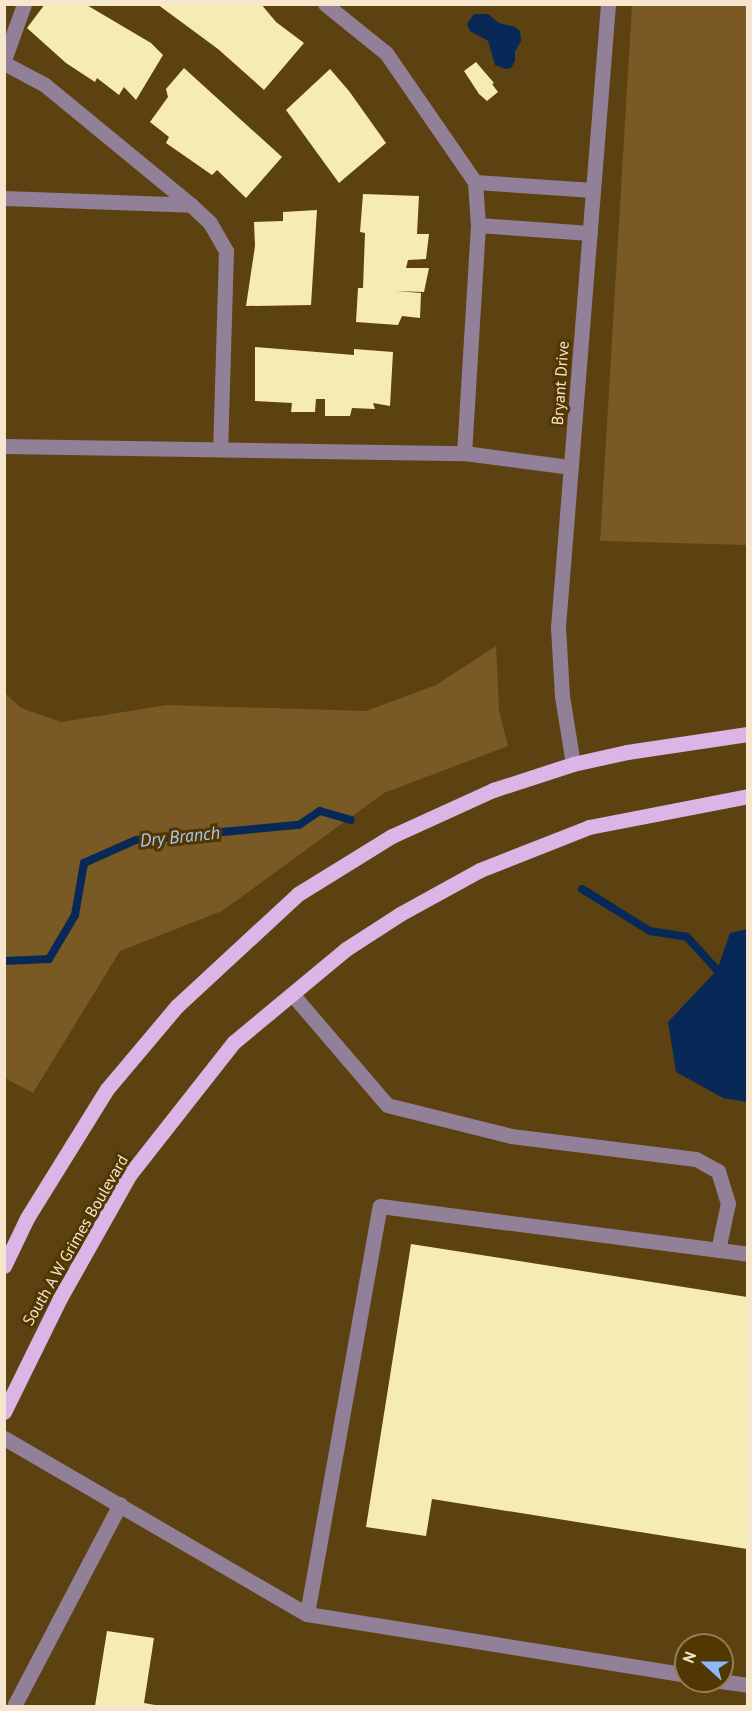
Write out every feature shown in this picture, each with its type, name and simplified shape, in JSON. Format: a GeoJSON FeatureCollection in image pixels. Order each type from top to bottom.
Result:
{"type":"FeatureCollection","features":[{"type":"Feature","properties":{"kind":"main road"},"geometry":{"type":"LineString","coordinates":[[4,1266],[27,1218],[107,1089],[177,1006],[298,894],[392,836],[493,790],[573,764],[627,752],[747,734]]}},
{"type":"Feature","properties":{"kind":"main road","name":"South A W Grimes Boulevard"},"geometry":{"type":"LineString","coordinates":[[4,1412],[60,1298],[130,1174],[234,1042],[346,949],[399,914],[480,870],[589,827],[747,796]]}},
{"type":"Feature","properties":{"kind":"street"},"geometry":{"type":"LineString","coordinates":[[24,4],[4,61],[45,85],[191,205],[210,223],[226,250],[220,448]]}},
{"type":"Feature","properties":{"kind":"street"},"geometry":{"type":"LineString","coordinates":[[325,4],[386,53],[475,182],[478,225],[464,453]]}},
{"type":"Feature","properties":{"kind":"street","name":"Bryant Drive"},"geometry":{"type":"LineString","coordinates":[[573,764],[562,696],[558,627],[608,4]]}},
{"type":"Feature","properties":{"kind":"street"},"geometry":{"type":"LineString","coordinates":[[475,182],[593,190]]}},
{"type":"Feature","properties":{"kind":"street"},"geometry":{"type":"LineString","coordinates":[[4,198],[191,205]]}},
{"type":"Feature","properties":{"kind":"street"},"geometry":{"type":"LineString","coordinates":[[478,225],[590,233]]}},
{"type":"Feature","properties":{"kind":"street"},"geometry":{"type":"LineString","coordinates":[[4,446],[464,453],[571,467]]}},
{"type":"Feature","properties":{"kind":"street"},"geometry":{"type":"LineString","coordinates":[[292,994],[387,1105],[511,1136],[696,1159],[718,1172],[728,1203],[718,1250]]}},
{"type":"Feature","properties":{"kind":"street"},"geometry":{"type":"LineString","coordinates":[[307,1614],[380,1206],[747,1254]]}},
{"type":"Feature","properties":{"kind":"street"},"geometry":{"type":"LineString","coordinates":[[4,1438],[307,1614],[674,1674]]}},
{"type":"Feature","properties":{"kind":"street"},"geometry":{"type":"LineString","coordinates":[[14,1707],[120,1504]]}},
{"type":"Feature","properties":{"kind":"shaded area"},"geometry":{"type":"Polygon","coordinates":[[[632,5],[747,5],[747,545],[600,541],[632,5]]]}},
{"type":"Feature","properties":{"kind":"shaded area"},"geometry":{"type":"Polygon","coordinates":[[[496,646],[499,710],[508,746],[384,793],[222,911],[120,951],[33,1093],[5,1078],[5,693],[21,708],[61,722],[167,705],[366,711],[436,685],[496,646]]]}},
{"type":"Feature","properties":{"kind":"water"},"geometry":{"type":"Polygon","coordinates":[[[474,14],[488,14],[499,23],[515,27],[520,31],[521,41],[515,52],[515,61],[511,68],[505,69],[495,65],[488,41],[470,31],[467,24],[474,14]]]}},
{"type":"Feature","properties":{"kind":"water"},"geometry":{"type":"Polygon","coordinates":[[[748,929],[747,1102],[723,1098],[676,1072],[668,1022],[717,970],[730,933],[748,929]]]}},
{"type":"Feature","properties":{"kind":"building"},"geometry":{"type":"Polygon","coordinates":[[[45,4],[85,4],[151,43],[163,55],[136,100],[124,87],[119,95],[97,78],[95,82],[66,63],[27,28],[45,4]]]}},
{"type":"Feature","properties":{"kind":"building"},"geometry":{"type":"Polygon","coordinates":[[[157,4],[261,4],[276,22],[304,43],[264,90],[218,49],[157,4]]]}},
{"type":"Feature","properties":{"kind":"building"},"geometry":{"type":"Polygon","coordinates":[[[476,62],[494,83],[492,84],[498,92],[487,101],[479,94],[464,71],[476,62]]]}},
{"type":"Feature","properties":{"kind":"building"},"geometry":{"type":"Polygon","coordinates":[[[184,68],[282,157],[246,198],[217,170],[212,175],[166,143],[169,137],[150,122],[168,97],[166,89],[184,68]]]}},
{"type":"Feature","properties":{"kind":"building"},"geometry":{"type":"Polygon","coordinates":[[[330,69],[349,91],[386,143],[339,183],[286,110],[330,69]]]}},
{"type":"Feature","properties":{"kind":"building"},"geometry":{"type":"Polygon","coordinates":[[[363,194],[419,196],[417,234],[429,234],[426,259],[408,260],[406,268],[429,268],[424,292],[396,291],[421,293],[420,318],[402,316],[398,325],[356,322],[358,288],[363,288],[365,233],[360,232],[363,194]]]}},
{"type":"Feature","properties":{"kind":"building"},"geometry":{"type":"Polygon","coordinates":[[[317,210],[311,305],[246,306],[255,246],[254,222],[283,221],[283,212],[317,210]]]}},
{"type":"Feature","properties":{"kind":"building"},"geometry":{"type":"Polygon","coordinates":[[[255,347],[354,355],[354,349],[393,352],[390,406],[373,403],[375,409],[352,408],[350,416],[325,416],[325,399],[316,399],[315,412],[291,412],[292,403],[255,401],[255,347]]]}},
{"type":"Feature","properties":{"kind":"building"},"geometry":{"type":"Polygon","coordinates":[[[411,1244],[747,1297],[747,1549],[432,1499],[426,1536],[366,1527],[411,1244]]]}},
{"type":"Feature","properties":{"kind":"building"},"geometry":{"type":"Polygon","coordinates":[[[107,1631],[154,1638],[144,1703],[160,1706],[95,1706],[107,1631]]]}},
{"type":"Feature","properties":{"kind":"waterway","name":"Dry Branch"},"geometry":{"type":"LineString","coordinates":[[4,961],[49,959],[75,915],[84,863],[136,840],[299,825],[320,811],[351,820]]}},
{"type":"Feature","properties":{"kind":"waterway","name":"Dry Branch"},"geometry":{"type":"LineString","coordinates":[[582,889],[650,931],[687,937],[717,970],[721,980]]}}]}
